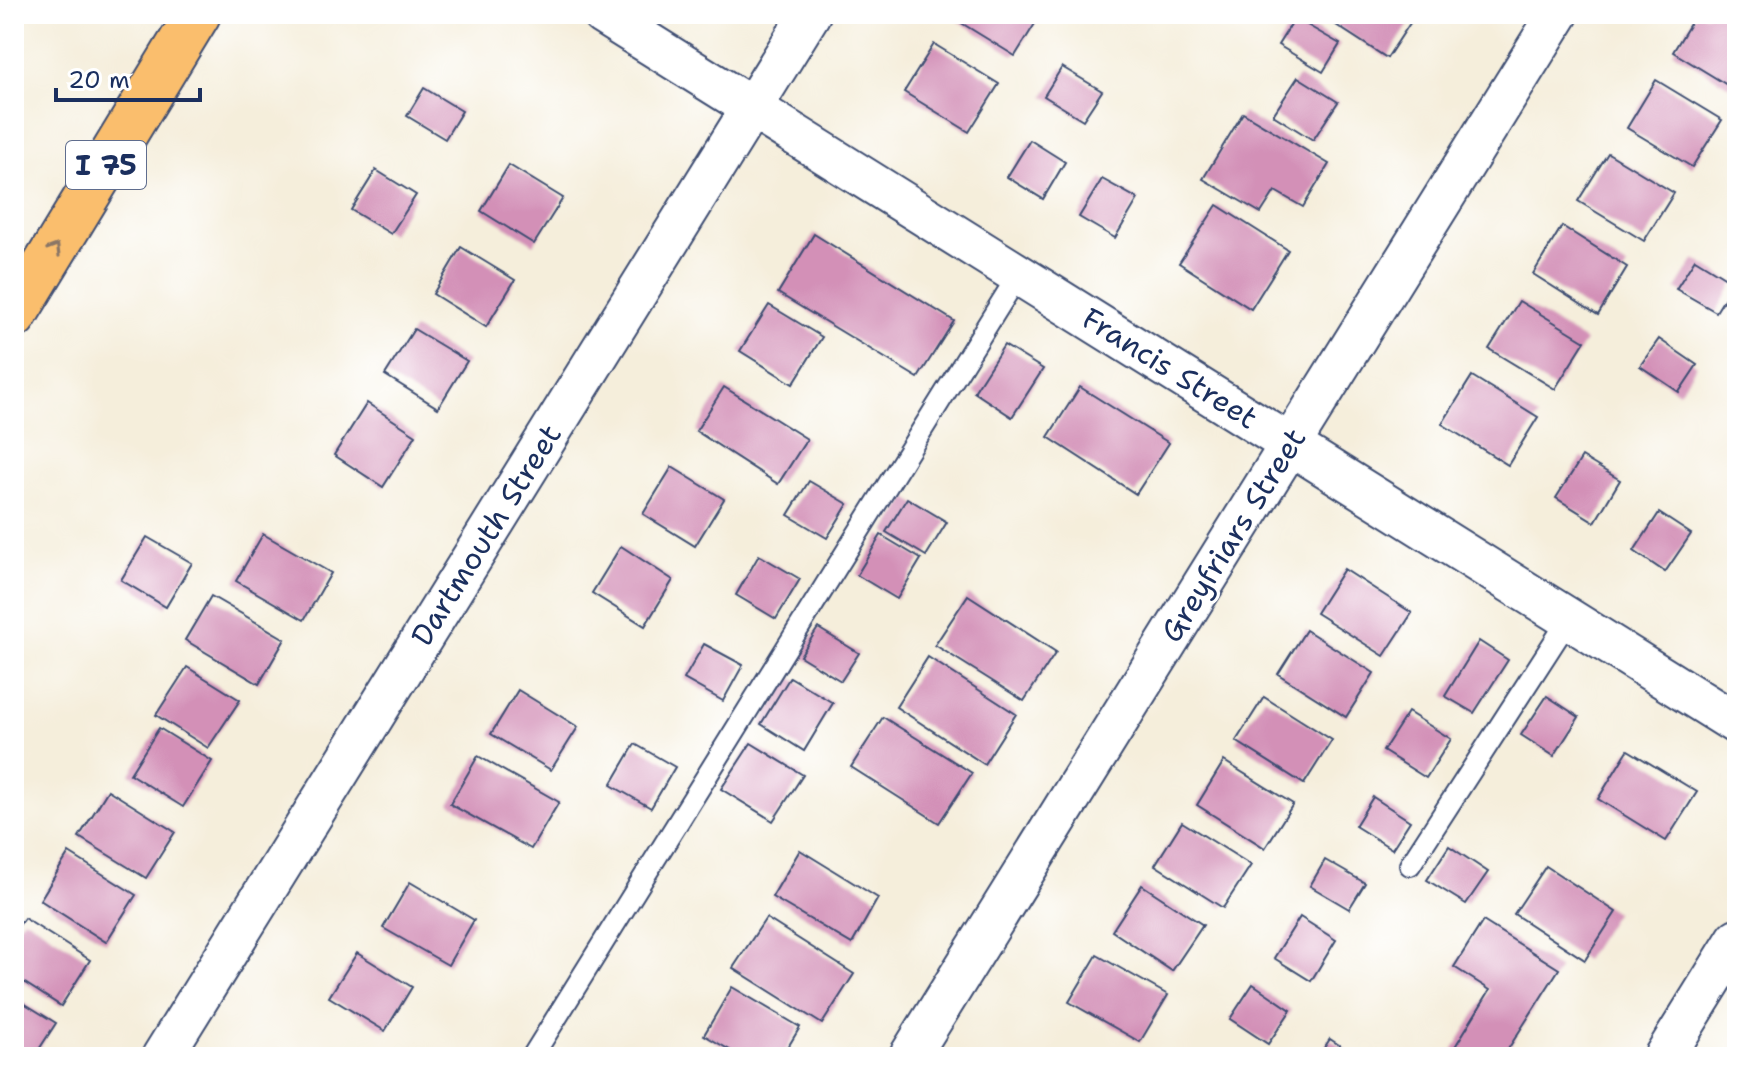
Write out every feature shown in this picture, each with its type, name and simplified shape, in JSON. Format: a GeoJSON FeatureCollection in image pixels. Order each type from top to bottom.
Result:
{"type":"FeatureCollection","features":[{"type":"Feature","properties":{"kind":"highway","name":"I 75"},"geometry":{"type":"LineString","coordinates":[[14,316],[198,14]]}},
{"type":"Feature","properties":{"kind":"street","name":"Francis Street"},"geometry":{"type":"LineString","coordinates":[[602,14],[1737,724]]}},
{"type":"Feature","properties":{"kind":"street","name":"Dartmouth Street"},"geometry":{"type":"LineString","coordinates":[[162,1057],[810,14]]}},
{"type":"Feature","properties":{"kind":"street","name":"Greyfriars Street"},"geometry":{"type":"LineString","coordinates":[[909,1057],[1558,14]]}},
{"type":"Feature","properties":{"kind":"street"},"geometry":{"type":"LineString","coordinates":[[1664,1057],[1737,939]]}},
{"type":"Feature","properties":{"kind":"lane"},"geometry":{"type":"LineString","coordinates":[[532,1057],[1019,274]]}},
{"type":"Feature","properties":{"kind":"lane"},"geometry":{"type":"LineString","coordinates":[[1410,865],[1569,619]]}},
{"type":"Feature","properties":{"kind":"building"},"geometry":{"type":"Polygon","coordinates":[[[951,14],[1041,14],[1015,56],[951,14]]]}},
{"type":"Feature","properties":{"kind":"building"},"geometry":{"type":"Polygon","coordinates":[[[1343,14],[1416,14],[1387,58],[1336,25],[1343,14]]]}},
{"type":"Feature","properties":{"kind":"building"},"geometry":{"type":"Polygon","coordinates":[[[1696,14],[1719,14],[1737,25],[1737,91],[1673,52],[1696,14]]]}},
{"type":"Feature","properties":{"kind":"building"},"geometry":{"type":"Polygon","coordinates":[[[1295,18],[1340,44],[1323,72],[1278,45],[1295,18]]]}},
{"type":"Feature","properties":{"kind":"building"},"geometry":{"type":"Polygon","coordinates":[[[934,44],[999,84],[969,132],[904,92],[934,44]]]}},
{"type":"Feature","properties":{"kind":"building"},"geometry":{"type":"Polygon","coordinates":[[[1062,67],[1102,91],[1083,120],[1044,96],[1062,67]]]}},
{"type":"Feature","properties":{"kind":"building"},"geometry":{"type":"Polygon","coordinates":[[[1298,77],[1338,102],[1313,140],[1273,115],[1298,77]]]}},
{"type":"Feature","properties":{"kind":"building"},"geometry":{"type":"Polygon","coordinates":[[[1656,80],[1722,120],[1692,167],[1627,128],[1656,80]]]}},
{"type":"Feature","properties":{"kind":"building"},"geometry":{"type":"Polygon","coordinates":[[[424,88],[462,111],[445,139],[407,116],[424,88]]]}},
{"type":"Feature","properties":{"kind":"building"},"geometry":{"type":"Polygon","coordinates":[[[1243,113],[1329,164],[1303,207],[1275,191],[1261,213],[1203,179],[1243,113]]]}},
{"type":"Feature","properties":{"kind":"building"},"geometry":{"type":"Polygon","coordinates":[[[1030,140],[1065,162],[1043,199],[1007,177],[1030,140]]]}},
{"type":"Feature","properties":{"kind":"building"},"geometry":{"type":"Polygon","coordinates":[[[1608,153],[1674,193],[1644,241],[1578,201],[1608,153]]]}},
{"type":"Feature","properties":{"kind":"building"},"geometry":{"type":"Polygon","coordinates":[[[509,165],[563,198],[534,244],[481,211],[509,165]]]}},
{"type":"Feature","properties":{"kind":"building"},"geometry":{"type":"Polygon","coordinates":[[[376,170],[416,195],[391,234],[351,210],[376,170]]]}},
{"type":"Feature","properties":{"kind":"building"},"geometry":{"type":"Polygon","coordinates":[[[1102,179],[1138,199],[1115,238],[1079,217],[1102,179]]]}},
{"type":"Feature","properties":{"kind":"building"},"geometry":{"type":"Polygon","coordinates":[[[1217,205],[1288,250],[1251,309],[1179,263],[1217,205]]]}},
{"type":"Feature","properties":{"kind":"building"},"geometry":{"type":"Polygon","coordinates":[[[1562,226],[1627,267],[1598,315],[1533,274],[1562,226]]]}},
{"type":"Feature","properties":{"kind":"building"},"geometry":{"type":"Polygon","coordinates":[[[814,234],[954,321],[918,378],[778,293],[814,234]]]}},
{"type":"Feature","properties":{"kind":"building"},"geometry":{"type":"Polygon","coordinates":[[[461,247],[515,280],[486,327],[433,294],[461,247]]]}},
{"type":"Feature","properties":{"kind":"building"},"geometry":{"type":"Polygon","coordinates":[[[1695,259],[1734,283],[1716,312],[1676,289],[1695,259]]]}},
{"type":"Feature","properties":{"kind":"building"},"geometry":{"type":"Polygon","coordinates":[[[1519,301],[1585,341],[1555,389],[1489,349],[1519,301]]]}},
{"type":"Feature","properties":{"kind":"building"},"geometry":{"type":"Polygon","coordinates":[[[769,305],[822,337],[793,384],[740,351],[769,305]]]}},
{"type":"Feature","properties":{"kind":"building"},"geometry":{"type":"Polygon","coordinates":[[[414,329],[467,361],[438,408],[385,375],[414,329]]]}},
{"type":"Feature","properties":{"kind":"building"},"geometry":{"type":"Polygon","coordinates":[[[1659,339],[1697,365],[1679,392],[1640,366],[1659,339]]]}},
{"type":"Feature","properties":{"kind":"building"},"geometry":{"type":"Polygon","coordinates":[[[1004,345],[1043,369],[1012,417],[974,392],[1004,345]]]}},
{"type":"Feature","properties":{"kind":"building"},"geometry":{"type":"Polygon","coordinates":[[[1472,376],[1538,417],[1508,465],[1442,424],[1472,376]]]}},
{"type":"Feature","properties":{"kind":"building"},"geometry":{"type":"Polygon","coordinates":[[[724,387],[807,439],[778,484],[696,431],[724,387]]]}},
{"type":"Feature","properties":{"kind":"building"},"geometry":{"type":"Polygon","coordinates":[[[1080,387],[1169,443],[1136,494],[1048,437],[1080,387]]]}},
{"type":"Feature","properties":{"kind":"building"},"geometry":{"type":"Polygon","coordinates":[[[367,403],[416,435],[383,487],[334,455],[367,403]]]}},
{"type":"Feature","properties":{"kind":"building"},"geometry":{"type":"Polygon","coordinates":[[[1582,457],[1620,480],[1595,522],[1556,498],[1582,457]]]}},
{"type":"Feature","properties":{"kind":"building"},"geometry":{"type":"Polygon","coordinates":[[[672,467],[724,499],[695,546],[643,514],[672,467]]]}},
{"type":"Feature","properties":{"kind":"building"},"geometry":{"type":"Polygon","coordinates":[[[809,481],[848,504],[827,538],[788,515],[809,481]]]}},
{"type":"Feature","properties":{"kind":"building"},"geometry":{"type":"Polygon","coordinates":[[[907,498],[947,522],[926,556],[886,532],[907,498]]]}},
{"type":"Feature","properties":{"kind":"building"},"geometry":{"type":"Polygon","coordinates":[[[1659,513],[1691,534],[1665,572],[1634,551],[1659,513]]]}},
{"type":"Feature","properties":{"kind":"building"},"geometry":{"type":"Polygon","coordinates":[[[263,534],[331,573],[304,620],[236,581],[263,534]]]}},
{"type":"Feature","properties":{"kind":"building"},"geometry":{"type":"Polygon","coordinates":[[[881,535],[921,559],[897,599],[857,575],[881,535]]]}},
{"type":"Feature","properties":{"kind":"building"},"geometry":{"type":"Polygon","coordinates":[[[147,537],[192,563],[166,607],[121,580],[147,537]]]}},
{"type":"Feature","properties":{"kind":"building"},"geometry":{"type":"Polygon","coordinates":[[[621,546],[673,580],[645,626],[592,593],[621,546]]]}},
{"type":"Feature","properties":{"kind":"building"},"geometry":{"type":"Polygon","coordinates":[[[759,555],[800,579],[776,619],[736,595],[759,555]]]}},
{"type":"Feature","properties":{"kind":"building"},"geometry":{"type":"Polygon","coordinates":[[[1344,569],[1412,613],[1384,656],[1316,613],[1344,569]]]}},
{"type":"Feature","properties":{"kind":"building"},"geometry":{"type":"Polygon","coordinates":[[[968,595],[1056,652],[1024,701],[935,645],[968,595]]]}},
{"type":"Feature","properties":{"kind":"building"},"geometry":{"type":"Polygon","coordinates":[[[211,596],[285,639],[259,684],[185,640],[211,596]]]}},
{"type":"Feature","properties":{"kind":"building"},"geometry":{"type":"Polygon","coordinates":[[[818,628],[859,653],[841,681],[800,656],[818,628]]]}},
{"type":"Feature","properties":{"kind":"building"},"geometry":{"type":"Polygon","coordinates":[[[1306,630],[1374,673],[1346,717],[1278,674],[1306,630]]]}},
{"type":"Feature","properties":{"kind":"building"},"geometry":{"type":"Polygon","coordinates":[[[1479,641],[1508,660],[1474,713],[1445,696],[1479,641]]]}},
{"type":"Feature","properties":{"kind":"building"},"geometry":{"type":"Polygon","coordinates":[[[704,644],[743,665],[723,701],[684,679],[704,644]]]}},
{"type":"Feature","properties":{"kind":"building"},"geometry":{"type":"Polygon","coordinates":[[[928,657],[1016,714],[984,764],[896,707],[928,657]]]}},
{"type":"Feature","properties":{"kind":"building"},"geometry":{"type":"Polygon","coordinates":[[[187,667],[240,700],[208,748],[156,715],[187,667]]]}},
{"type":"Feature","properties":{"kind":"building"},"geometry":{"type":"Polygon","coordinates":[[[790,677],[833,703],[804,751],[761,724],[790,677]]]}},
{"type":"Feature","properties":{"kind":"building"},"geometry":{"type":"Polygon","coordinates":[[[518,690],[578,727],[551,770],[491,734],[518,690]]]}},
{"type":"Feature","properties":{"kind":"building"},"geometry":{"type":"Polygon","coordinates":[[[1547,696],[1579,717],[1554,756],[1521,735],[1547,696]]]}},
{"type":"Feature","properties":{"kind":"building"},"geometry":{"type":"Polygon","coordinates":[[[1264,697],[1332,740],[1304,784],[1236,741],[1264,697]]]}},
{"type":"Feature","properties":{"kind":"building"},"geometry":{"type":"Polygon","coordinates":[[[1408,712],[1451,739],[1426,778],[1383,751],[1408,712]]]}},
{"type":"Feature","properties":{"kind":"building"},"geometry":{"type":"Polygon","coordinates":[[[883,717],[972,773],[939,823],[851,767],[883,717]]]}},
{"type":"Feature","properties":{"kind":"building"},"geometry":{"type":"Polygon","coordinates":[[[159,728],[212,761],[183,807],[130,774],[159,728]]]}},
{"type":"Feature","properties":{"kind":"building"},"geometry":{"type":"Polygon","coordinates":[[[751,743],[803,775],[773,821],[721,789],[751,743]]]}},
{"type":"Feature","properties":{"kind":"building"},"geometry":{"type":"Polygon","coordinates":[[[635,744],[675,767],[651,808],[611,785],[635,744]]]}},
{"type":"Feature","properties":{"kind":"building"},"geometry":{"type":"Polygon","coordinates":[[[1628,750],[1697,792],[1666,841],[1598,799],[1628,750]]]}},
{"type":"Feature","properties":{"kind":"building"},"geometry":{"type":"Polygon","coordinates":[[[478,756],[559,802],[531,849],[450,804],[478,756]]]}},
{"type":"Feature","properties":{"kind":"building"},"geometry":{"type":"Polygon","coordinates":[[[1224,761],[1293,804],[1265,848],[1197,805],[1224,761]]]}},
{"type":"Feature","properties":{"kind":"building"},"geometry":{"type":"Polygon","coordinates":[[[108,790],[175,832],[146,878],[79,837],[108,790]]]}},
{"type":"Feature","properties":{"kind":"building"},"geometry":{"type":"Polygon","coordinates":[[[1373,797],[1410,821],[1392,849],[1355,826],[1373,797]]]}},
{"type":"Feature","properties":{"kind":"building"},"geometry":{"type":"Polygon","coordinates":[[[1182,822],[1251,865],[1223,908],[1155,865],[1182,822]]]}},
{"type":"Feature","properties":{"kind":"building"},"geometry":{"type":"Polygon","coordinates":[[[1449,846],[1488,872],[1466,904],[1427,880],[1449,846]]]}},
{"type":"Feature","properties":{"kind":"building"},"geometry":{"type":"Polygon","coordinates":[[[800,850],[878,898],[852,944],[772,897],[800,850]]]}},
{"type":"Feature","properties":{"kind":"building"},"geometry":{"type":"Polygon","coordinates":[[[69,853],[136,895],[106,942],[40,900],[69,853]]]}},
{"type":"Feature","properties":{"kind":"building"},"geometry":{"type":"Polygon","coordinates":[[[1325,860],[1365,883],[1349,909],[1310,886],[1325,860]]]}},
{"type":"Feature","properties":{"kind":"building"},"geometry":{"type":"Polygon","coordinates":[[[1546,866],[1616,912],[1585,960],[1514,914],[1546,866]]]}},
{"type":"Feature","properties":{"kind":"building"},"geometry":{"type":"Polygon","coordinates":[[[410,882],[474,920],[448,965],[383,928],[410,882]]]}},
{"type":"Feature","properties":{"kind":"building"},"geometry":{"type":"Polygon","coordinates":[[[1142,885],[1203,925],[1172,971],[1112,931],[1142,885]]]}},
{"type":"Feature","properties":{"kind":"building"},"geometry":{"type":"Polygon","coordinates":[[[1300,917],[1336,940],[1311,981],[1274,958],[1300,917]]]}},
{"type":"Feature","properties":{"kind":"building"},"geometry":{"type":"Polygon","coordinates":[[[24,918],[90,960],[61,1006],[14,976],[14,933],[24,918]]]}},
{"type":"Feature","properties":{"kind":"building"},"geometry":{"type":"Polygon","coordinates":[[[766,918],[854,974],[822,1024],[733,968],[766,918]]]}},
{"type":"Feature","properties":{"kind":"building"},"geometry":{"type":"Polygon","coordinates":[[[1483,921],[1559,969],[1503,1057],[1464,1057],[1453,1050],[1490,990],[1454,967],[1483,921]]]}},
{"type":"Feature","properties":{"kind":"building"},"geometry":{"type":"Polygon","coordinates":[[[357,953],[412,987],[385,1031],[329,997],[357,953]]]}},
{"type":"Feature","properties":{"kind":"building"},"geometry":{"type":"Polygon","coordinates":[[[1097,955],[1168,995],[1140,1042],[1069,1002],[1097,955]]]}},
{"type":"Feature","properties":{"kind":"building"},"geometry":{"type":"Polygon","coordinates":[[[1253,984],[1291,1010],[1268,1044],[1230,1019],[1253,984]]]}},
{"type":"Feature","properties":{"kind":"building"},"geometry":{"type":"Polygon","coordinates":[[[732,987],[800,1027],[782,1057],[742,1057],[704,1035],[732,987]]]}},
{"type":"Feature","properties":{"kind":"building"},"geometry":{"type":"Polygon","coordinates":[[[14,997],[56,1023],[34,1057],[14,1057],[14,997]]]}},
{"type":"Feature","properties":{"kind":"building"},"geometry":{"type":"Polygon","coordinates":[[[1330,1039],[1357,1057],[1318,1057],[1330,1039]]]}}]}
